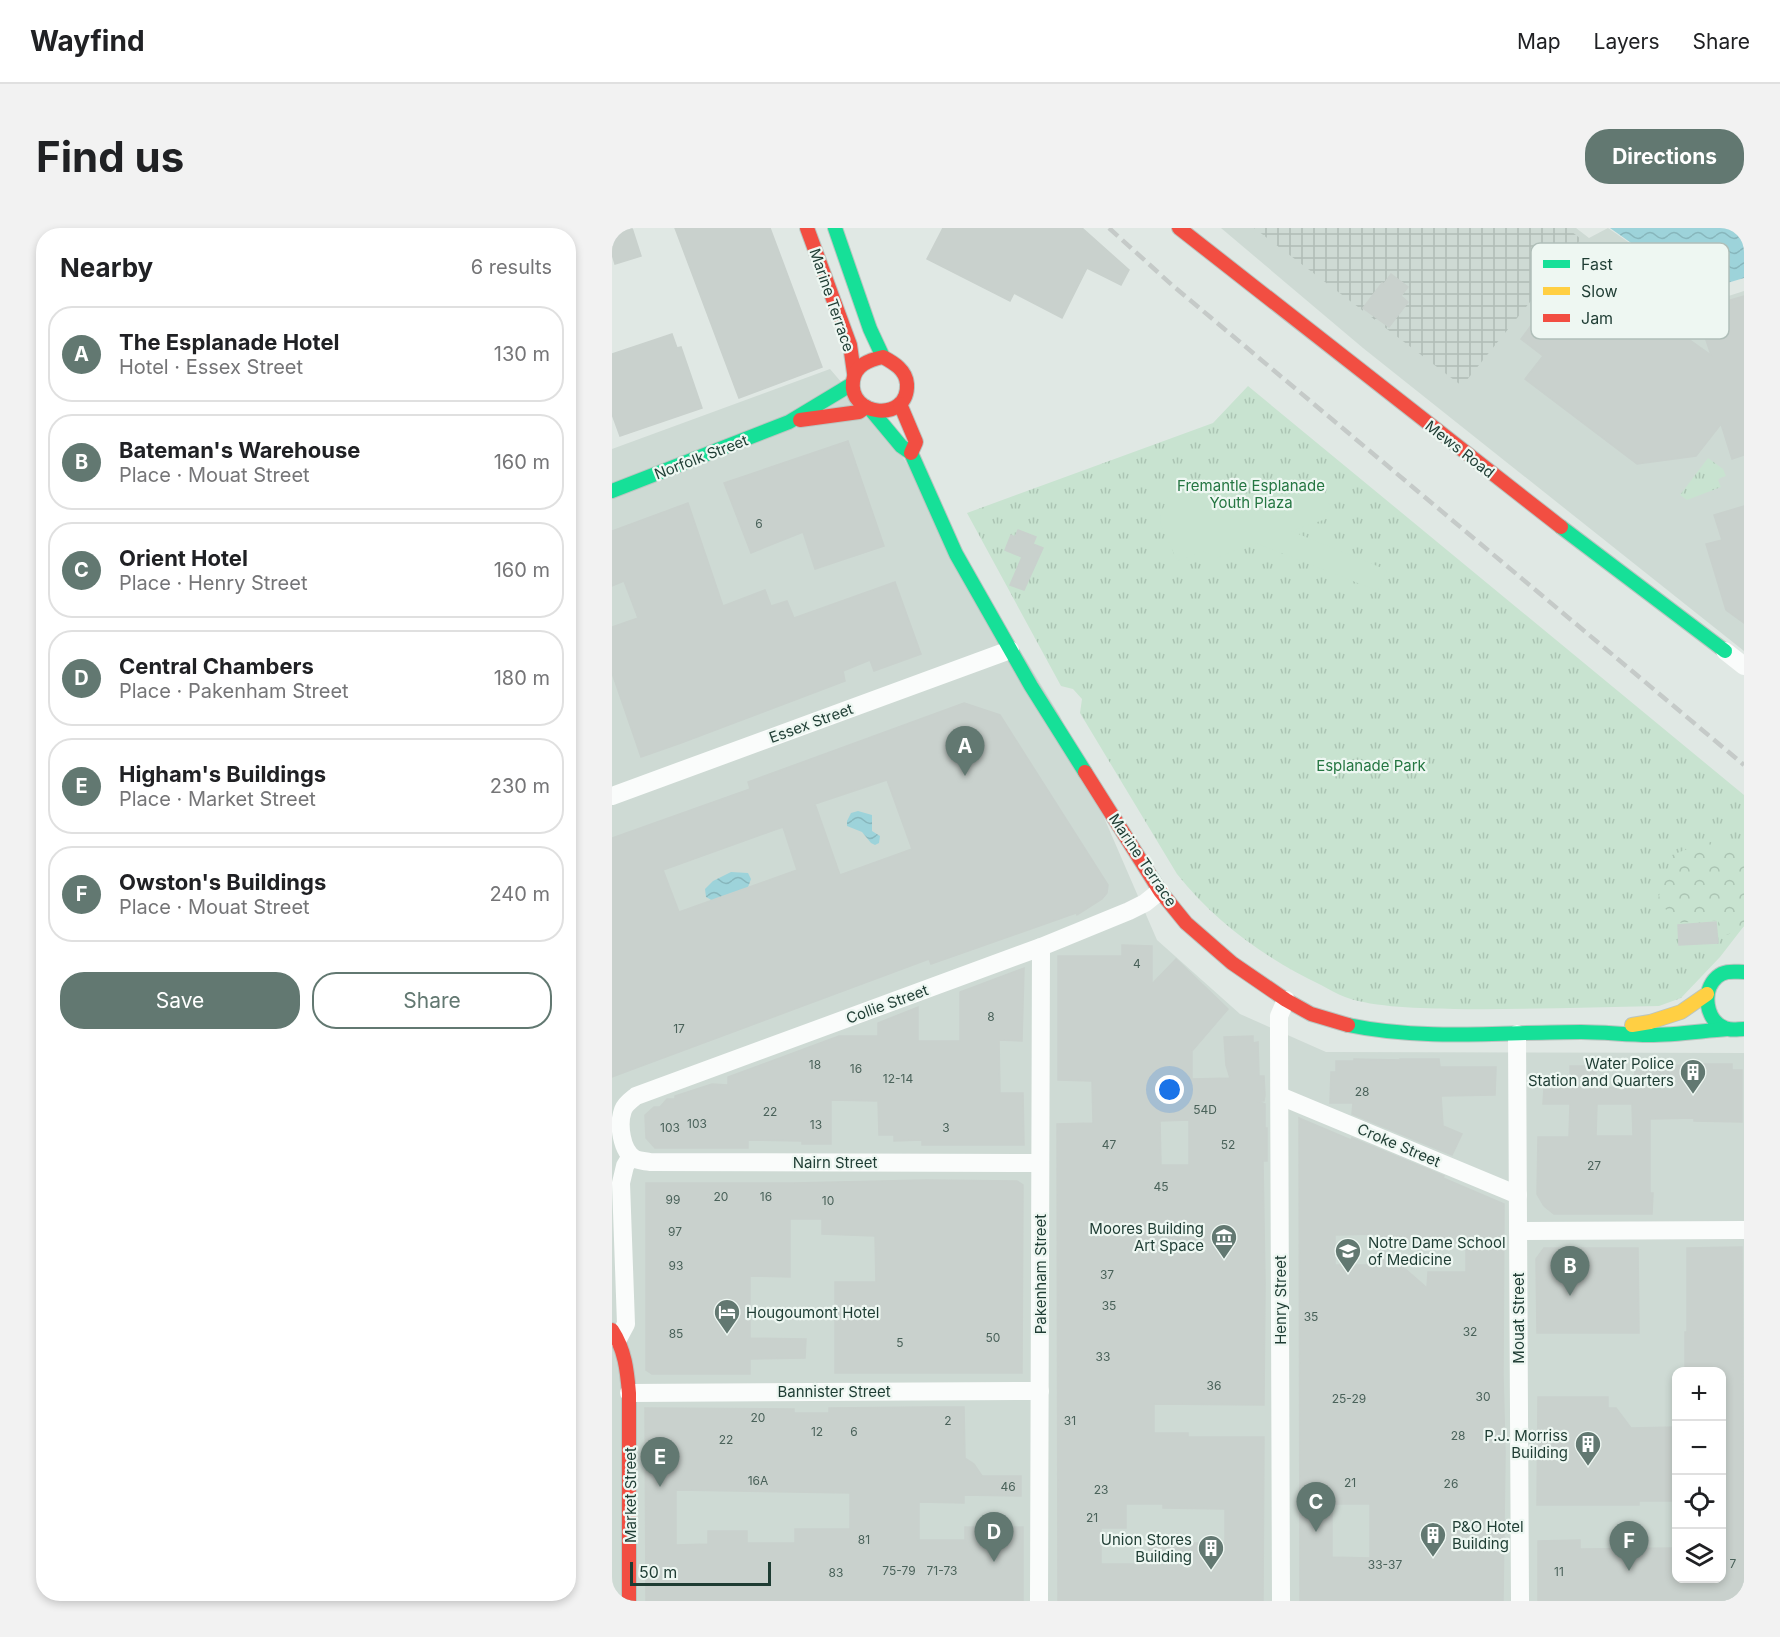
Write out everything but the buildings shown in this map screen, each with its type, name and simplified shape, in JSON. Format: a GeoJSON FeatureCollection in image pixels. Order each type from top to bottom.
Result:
{"type":"FeatureCollection","features":[{"type":"Feature","properties":{"kind":"street","name":"Marine Terrace"},"geometry":{"type":"LineString","coordinates":[[807,228],[850,345],[853,392],[857,400],[901,446],[911,453],[957,554],[1010,650],[1160,891],[1186,923],[1232,963],[1311,1014],[1368,1029],[1405,1033],[1517,1034],[1582,1032],[1651,1035],[1738,1032]]}},
{"type":"Feature","properties":{"kind":"street","name":"Marine Terrace"},"geometry":{"type":"LineString","coordinates":[[835,228],[870,329],[883,357],[901,368],[906,376],[908,386],[900,404],[916,442],[911,453]]}},
{"type":"Feature","properties":{"kind":"street","name":"Mews Road"},"geometry":{"type":"LineString","coordinates":[[1179,228],[1538,510],[1744,666]]}},
{"type":"Feature","properties":{"kind":"street","name":"Marine Terrace"},"geometry":{"type":"LineString","coordinates":[[853,379],[866,361],[883,357]]}},
{"type":"Feature","properties":{"kind":"street","name":"Norfolk Street"},"geometry":{"type":"LineString","coordinates":[[612,491],[789,422],[853,379]]}},
{"type":"Feature","properties":{"kind":"street"},"geometry":{"type":"LineString","coordinates":[[868,409],[881,411],[900,404]]}},
{"type":"Feature","properties":{"kind":"street","name":"Norfolk Street"},"geometry":{"type":"LineString","coordinates":[[789,422],[868,409]]}},
{"type":"Feature","properties":{"kind":"street","name":"Essex Street"},"geometry":{"type":"LineString","coordinates":[[612,796],[1010,650]]}},
{"type":"Feature","properties":{"kind":"street","name":"Collie Street"},"geometry":{"type":"LineString","coordinates":[[618,1107],[636,1096],[1041,947],[1130,911],[1160,891]]}},
{"type":"Feature","properties":{"kind":"street","name":"Pakenham Street"},"geometry":{"type":"LineString","coordinates":[[1038,1601],[1041,947]]}},
{"type":"Feature","properties":{"kind":"street","name":"Marine Terrace"},"geometry":{"type":"LineString","coordinates":[[1738,1032],[1712,1019],[1708,1011],[1707,994],[1710,986],[1722,974],[1731,971],[1744,972]]}},
{"type":"Feature","properties":{"kind":"street","name":"Marine Terrace"},"geometry":{"type":"LineString","coordinates":[[1582,1032],[1650,1022],[1681,1012],[1707,994]]}},
{"type":"Feature","properties":{"kind":"street","name":"Henry Street"},"geometry":{"type":"LineString","coordinates":[[1281,1601],[1280,1016],[1286,999]]}},
{"type":"Feature","properties":{"kind":"street","name":"Mouat Street"},"geometry":{"type":"LineString","coordinates":[[1517,1034],[1520,1601]]}},
{"type":"Feature","properties":{"kind":"street","name":"Croke Street"},"geometry":{"type":"LineString","coordinates":[[1280,1096],[1518,1195]]}},
{"type":"Feature","properties":{"kind":"street"},"geometry":{"type":"LineString","coordinates":[[618,1107],[624,1146],[631,1156]]}},
{"type":"Feature","properties":{"kind":"street","name":"Nairn Street"},"geometry":{"type":"LineString","coordinates":[[631,1156],[638,1161],[650,1162],[1040,1163]]}},
{"type":"Feature","properties":{"kind":"street","name":"Market Street"},"geometry":{"type":"LineString","coordinates":[[629,1601],[629,1393],[626,1360],[615,1335],[626,1324],[621,1182],[625,1166],[631,1156]]}},
{"type":"Feature","properties":{"kind":"street"},"geometry":{"type":"LineString","coordinates":[[1518,1231],[1744,1230]]}},
{"type":"Feature","properties":{"kind":"street","name":"Market Street"},"geometry":{"type":"LineString","coordinates":[[614,1377],[617,1398],[615,1505]]}},
{"type":"Feature","properties":{"kind":"street","name":"Bannister Street"},"geometry":{"type":"LineString","coordinates":[[629,1393],[1040,1391]]}},
{"type":"Feature","properties":{"kind":"shaded area"},"geometry":{"type":"Polygon","coordinates":[[[1221,228],[1576,228],[1589,238],[1608,228],[1630,243],[1531,243],[1531,339],[1729,339],[1729,292],[1744,287],[1744,651],[1363,348],[1221,228]]]}},
{"type":"Feature","properties":{"kind":"shaded area"},"geometry":{"type":"Polygon","coordinates":[[[1254,228],[1567,228],[1581,239],[1578,243],[1531,243],[1531,301],[1462,386],[1254,228]]]}},
{"type":"Feature","properties":{"kind":"shaded area"},"geometry":{"type":"Polygon","coordinates":[[[830,369],[896,446],[1060,716],[1157,940],[1240,1014],[1326,1052],[1744,1053],[1744,1601],[612,1601],[612,449],[830,369]]]}},
{"type":"Feature","properties":{"kind":"green space","name":"Esplanade Park"},"geometry":{"type":"Polygon","coordinates":[[[1248,386],[1744,795],[1744,926],[1720,957],[1681,998],[1659,1006],[1505,1009],[1413,1008],[1357,1001],[1301,975],[1261,951],[1208,908],[1177,874],[1080,713],[1082,699],[1073,689],[1061,686],[967,513],[1213,423],[1248,386]]]}},
{"type":"Feature","properties":{"kind":"green space"},"geometry":{"type":"Polygon","coordinates":[[[1708,458],[1723,469],[1726,476],[1718,480],[1721,487],[1687,500],[1680,495],[1708,458]]]}},
{"type":"Feature","properties":{"kind":"green space"},"geometry":{"type":"Polygon","coordinates":[[[1173,484],[1239,511],[1322,484],[1331,509],[1324,513],[1326,519],[1291,531],[1387,570],[1378,591],[1256,543],[1215,558],[1204,551],[1177,561],[1160,517],[1173,484]]]}},
{"type":"Feature","properties":{"kind":"green space"},"geometry":{"type":"Polygon","coordinates":[[[1708,841],[1744,856],[1744,926],[1733,933],[1719,936],[1718,920],[1676,923],[1658,899],[1672,855],[1708,841]]]}},
{"type":"Feature","properties":{"kind":"water"},"geometry":{"type":"Polygon","coordinates":[[[1610,228],[1744,228],[1744,289],[1729,295],[1729,243],[1631,243],[1610,228]]]}},
{"type":"Feature","properties":{"kind":"water"},"geometry":{"type":"Polygon","coordinates":[[[858,811],[872,815],[872,831],[880,836],[879,843],[875,845],[871,843],[862,832],[847,826],[851,813],[858,811]]]}},
{"type":"Feature","properties":{"kind":"water"},"geometry":{"type":"Polygon","coordinates":[[[731,872],[748,873],[751,879],[747,890],[715,902],[706,897],[705,889],[713,881],[731,872]]]}},
{"type":"Feature","properties":{"kind":"pier"},"geometry":{"type":"Polygon","coordinates":[[[1744,278],[1744,291],[1729,296],[1729,282],[1744,278]]]}},
{"type":"Feature","properties":{"kind":"railway"},"geometry":{"type":"LineString","coordinates":[[1109,228],[1172,285],[1744,765]]}},
{"type":"Feature","properties":{"kind":"traffic: fast"},"geometry":{"type":"LineString","coordinates":[[835,228],[870,329],[883,357]]}},
{"type":"Feature","properties":{"kind":"traffic: fast"},"geometry":{"type":"LineString","coordinates":[[612,491],[789,422],[852,384]]}},
{"type":"Feature","properties":{"kind":"traffic: fast"},"geometry":{"type":"LineString","coordinates":[[871,410],[901,446],[911,453],[956,554],[1031,686],[1085,772]]}},
{"type":"Feature","properties":{"kind":"traffic: fast"},"geometry":{"type":"LineString","coordinates":[[1561,527],[1725,651]]}},
{"type":"Feature","properties":{"kind":"traffic: fast"},"geometry":{"type":"LineString","coordinates":[[1744,972],[1723,973],[1717,977],[1707,997],[1713,1019],[1725,1028],[1744,1029]]}},
{"type":"Feature","properties":{"kind":"traffic: fast"},"geometry":{"type":"LineString","coordinates":[[1348,1025],[1406,1033],[1464,1035],[1581,1032],[1649,1035],[1727,1029]]}},
{"type":"Feature","properties":{"kind":"traffic: slow"},"geometry":{"type":"LineString","coordinates":[[1632,1025],[1681,1012],[1707,994]]}},
{"type":"Feature","properties":{"kind":"traffic: jam"},"geometry":{"type":"LineString","coordinates":[[807,228],[850,345],[854,373]]}},
{"type":"Feature","properties":{"kind":"traffic: jam"},"geometry":{"type":"LineString","coordinates":[[1179,228],[1561,527]]}},
{"type":"Feature","properties":{"kind":"traffic: jam"},"geometry":{"type":"LineString","coordinates":[[883,357],[902,371],[907,384],[905,397],[899,405],[889,410],[879,411],[868,408],[860,402],[854,393],[853,381],[860,367],[883,357]]}},
{"type":"Feature","properties":{"kind":"traffic: jam"},"geometry":{"type":"LineString","coordinates":[[900,404],[916,442],[911,453]]}},
{"type":"Feature","properties":{"kind":"traffic: jam"},"geometry":{"type":"LineString","coordinates":[[800,420],[859,412],[866,407]]}},
{"type":"Feature","properties":{"kind":"traffic: jam"},"geometry":{"type":"LineString","coordinates":[[1085,772],[1160,891],[1186,923],[1232,963],[1286,1000],[1311,1014],[1348,1025]]}},
{"type":"Feature","properties":{"kind":"traffic: jam"},"geometry":{"type":"LineString","coordinates":[[612,1330],[623,1353],[629,1393],[629,1601]]}},
{"type":"Feature","properties":{"kind":"place","name":"The Esplanade Hotel"},"geometry":{"type":"Point","coordinates":[965,776]}},
{"type":"Feature","properties":{"kind":"place","name":"Water Police Station and Quarters"},"geometry":{"type":"Point","coordinates":[1693,1095]}},
{"type":"Feature","properties":{"kind":"place","name":"Moores Building Art Space"},"geometry":{"type":"Point","coordinates":[1224,1260]}},
{"type":"Feature","properties":{"kind":"place","name":"Notre Dame School of Medicine"},"geometry":{"type":"Point","coordinates":[1348,1274]}},
{"type":"Feature","properties":{"kind":"place","name":"Bateman's Warehouse"},"geometry":{"type":"Point","coordinates":[1570,1296]}},
{"type":"Feature","properties":{"kind":"place","name":"Hougoumont Hotel"},"geometry":{"type":"Point","coordinates":[727,1335]}},
{"type":"Feature","properties":{"kind":"place","name":"P.J. Morriss Building"},"geometry":{"type":"Point","coordinates":[1588,1467]}},
{"type":"Feature","properties":{"kind":"place","name":"Higham's Buildings"},"geometry":{"type":"Point","coordinates":[660,1487]}},
{"type":"Feature","properties":{"kind":"place","name":"Orient Hotel"},"geometry":{"type":"Point","coordinates":[1316,1532]}},
{"type":"Feature","properties":{"kind":"place","name":"P&O Hotel Building"},"geometry":{"type":"Point","coordinates":[1433,1558]}},
{"type":"Feature","properties":{"kind":"place","name":"Central Chambers"},"geometry":{"type":"Point","coordinates":[994,1562]}},
{"type":"Feature","properties":{"kind":"place","name":"Union Stores Building"},"geometry":{"type":"Point","coordinates":[1211,1571]}},
{"type":"Feature","properties":{"kind":"place","name":"Owston's Buildings"},"geometry":{"type":"Point","coordinates":[1629,1571]}},
{"type":"Feature","properties":{"kind":"park label","name":"Fremantle Esplanade Youth Plaza"},"geometry":{"type":"Point","coordinates":[1251,494]}}]}
